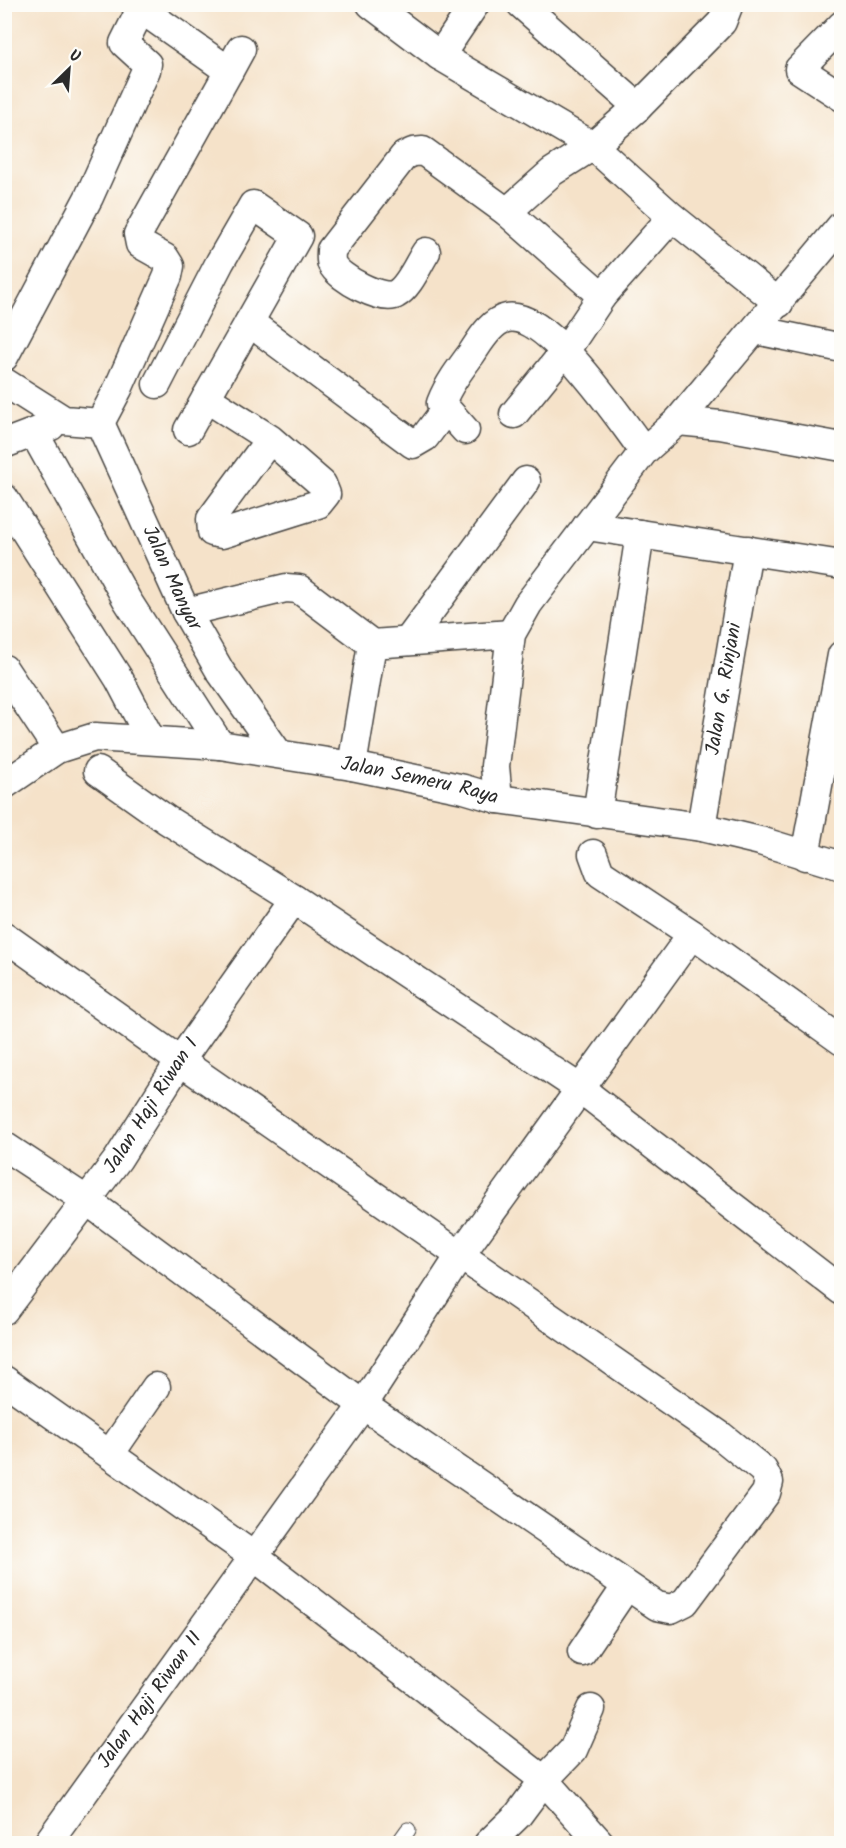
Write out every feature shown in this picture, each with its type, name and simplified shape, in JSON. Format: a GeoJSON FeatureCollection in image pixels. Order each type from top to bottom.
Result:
{"type":"FeatureCollection","features":[{"type":"Feature","properties":{"kind":"street"},"geometry":{"type":"LineString","coordinates":[[371,4],[440,56],[593,146],[672,217],[779,303]]}},
{"type":"Feature","properties":{"kind":"street"},"geometry":{"type":"LineString","coordinates":[[440,56],[475,4]]}},
{"type":"Feature","properties":{"kind":"street"},"geometry":{"type":"LineString","coordinates":[[520,4],[638,107]]}},
{"type":"Feature","properties":{"kind":"street"},"geometry":{"type":"LineString","coordinates":[[507,212],[552,171],[593,146],[638,107],[722,22],[729,4]]}},
{"type":"Feature","properties":{"kind":"street"},"geometry":{"type":"LineString","coordinates":[[4,357],[89,197],[146,70],[147,64],[124,42],[138,7],[235,60],[138,234],[140,244],[165,258],[170,266],[168,276],[118,389],[100,423],[64,420],[4,382]]}},
{"type":"Feature","properties":{"kind":"street"},"geometry":{"type":"LineString","coordinates":[[842,25],[799,69],[842,98]]}},
{"type":"Feature","properties":{"kind":"street"},"geometry":{"type":"LineString","coordinates":[[426,252],[403,289],[395,295],[385,297],[339,275],[331,262],[331,250],[404,156],[423,151],[507,212],[602,296]]}},
{"type":"Feature","properties":{"kind":"street"},"geometry":{"type":"LineString","coordinates":[[157,384],[220,262],[253,205],[298,236],[188,430]]}},
{"type":"Feature","properties":{"kind":"street"},"geometry":{"type":"LineString","coordinates":[[514,414],[566,350],[602,296],[672,217]]}},
{"type":"Feature","properties":{"kind":"street"},"geometry":{"type":"LineString","coordinates":[[498,799],[495,766],[511,634],[528,604],[644,451],[678,421],[779,303],[841,226]]}},
{"type":"Feature","properties":{"kind":"street"},"geometry":{"type":"LineString","coordinates":[[465,430],[441,403],[447,388],[489,329],[507,318],[530,322],[566,350],[644,451]]}},
{"type":"Feature","properties":{"kind":"street"},"geometry":{"type":"LineString","coordinates":[[249,322],[413,444],[424,437],[446,409]]}},
{"type":"Feature","properties":{"kind":"street"},"geometry":{"type":"LineString","coordinates":[[756,330],[842,348]]}},
{"type":"Feature","properties":{"kind":"street"},"geometry":{"type":"LineString","coordinates":[[206,398],[270,440]]}},
{"type":"Feature","properties":{"kind":"street"},"geometry":{"type":"LineString","coordinates":[[4,444],[34,434],[64,420]]}},
{"type":"Feature","properties":{"kind":"street"},"geometry":{"type":"LineString","coordinates":[[678,421],[720,425],[842,447]]}},
{"type":"Feature","properties":{"kind":"street","name":"Jalan Manyar"},"geometry":{"type":"LineString","coordinates":[[100,423],[186,612],[220,671],[278,753]]}},
{"type":"Feature","properties":{"kind":"street"},"geometry":{"type":"LineString","coordinates":[[34,434],[127,600],[220,746]]}},
{"type":"Feature","properties":{"kind":"street"},"geometry":{"type":"LineString","coordinates":[[408,641],[526,481]]}},
{"type":"Feature","properties":{"kind":"street"},"geometry":{"type":"LineString","coordinates":[[4,498],[119,679],[151,740]]}},
{"type":"Feature","properties":{"kind":"street"},"geometry":{"type":"LineString","coordinates":[[587,526],[842,565]]}},
{"type":"Feature","properties":{"kind":"street"},"geometry":{"type":"LineString","coordinates":[[597,814],[640,534]]}},
{"type":"Feature","properties":{"kind":"street","name":"Jalan G. Rinjani"},"geometry":{"type":"LineString","coordinates":[[701,827],[748,550]]}},
{"type":"Feature","properties":{"kind":"street"},"geometry":{"type":"LineString","coordinates":[[186,612],[286,588],[299,590],[372,644],[511,634]]}},
{"type":"Feature","properties":{"kind":"street"},"geometry":{"type":"LineString","coordinates":[[352,766],[372,644]]}},
{"type":"Feature","properties":{"kind":"street"},"geometry":{"type":"LineString","coordinates":[[805,856],[842,655]]}},
{"type":"Feature","properties":{"kind":"street"},"geometry":{"type":"LineString","coordinates":[[4,669],[57,749]]}},
{"type":"Feature","properties":{"kind":"street","name":"Jalan Semeru Raya"},"geometry":{"type":"LineString","coordinates":[[4,785],[57,749],[95,737],[220,746],[352,766],[464,789],[498,799],[701,827],[760,841],[842,866]]}},
{"type":"Feature","properties":{"kind":"street"},"geometry":{"type":"LineString","coordinates":[[98,771],[167,820],[294,899],[582,1090],[842,1291]]}},
{"type":"Feature","properties":{"kind":"street"},"geometry":{"type":"LineString","coordinates":[[593,854],[600,873],[692,934],[842,1041]]}},
{"type":"Feature","properties":{"kind":"street","name":"Jalan Haji Riwan I"},"geometry":{"type":"LineString","coordinates":[[4,1310],[118,1159],[180,1061],[294,899]]}},
{"type":"Feature","properties":{"kind":"street","name":"Jalan Haji Riwan II"},"geometry":{"type":"LineString","coordinates":[[47,1844],[252,1556],[363,1405],[461,1254],[582,1090],[692,934]]}},
{"type":"Feature","properties":{"kind":"street"},"geometry":{"type":"LineString","coordinates":[[4,936],[180,1061],[721,1436],[763,1470],[769,1482],[766,1493],[686,1602],[671,1609],[657,1606],[626,1587],[363,1405],[86,1200],[4,1146]]}},
{"type":"Feature","properties":{"kind":"street"},"geometry":{"type":"LineString","coordinates":[[4,1380],[252,1556],[544,1780],[601,1844]]}},
{"type":"Feature","properties":{"kind":"street"},"geometry":{"type":"LineString","coordinates":[[110,1454],[156,1387]]}},
{"type":"Feature","properties":{"kind":"street"},"geometry":{"type":"LineString","coordinates":[[582,1652],[626,1587]]}},
{"type":"Feature","properties":{"kind":"street"},"geometry":{"type":"LineString","coordinates":[[488,1844],[519,1815],[544,1780],[573,1750],[591,1709]]}},
{"type":"Feature","properties":{"kind":"lane"},"geometry":{"type":"LineString","coordinates":[[398,1844],[408,1830]]}}]}
